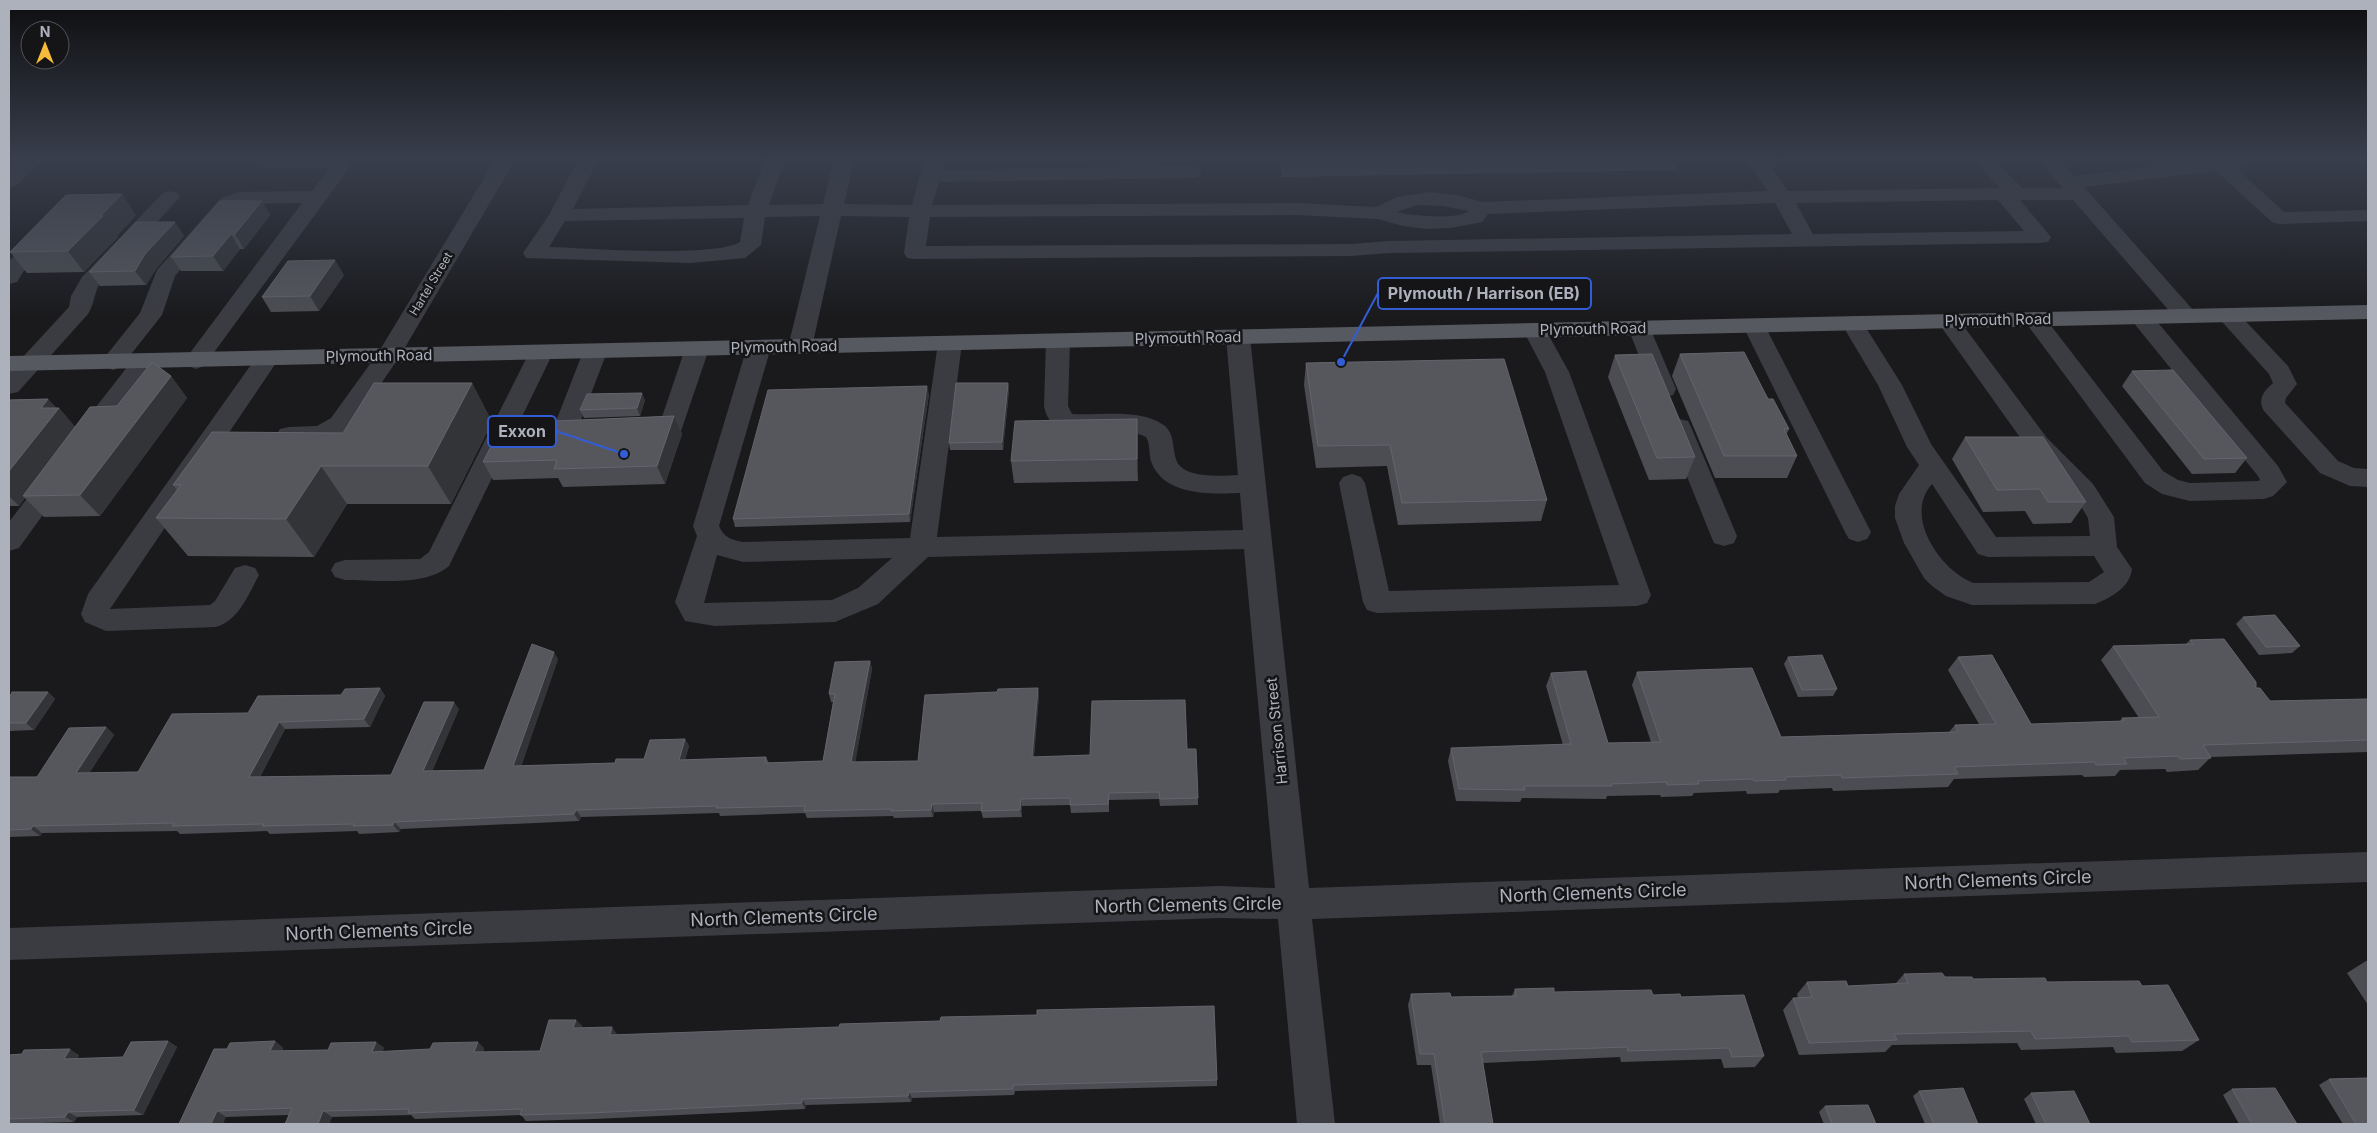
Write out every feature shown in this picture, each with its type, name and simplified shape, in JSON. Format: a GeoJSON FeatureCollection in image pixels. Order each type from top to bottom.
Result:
{"type":"FeatureCollection","features":[{"type":"Feature","properties":{"kind":"main road","name":"Plymouth Road"},"geometry":{"type":"LineString","coordinates":[[18,364],[266,360],[800,346],[2034,319],[2227,315],[2366,315]]}},
{"type":"Feature","properties":{"kind":"street"},"geometry":{"type":"LineString","coordinates":[[9,386],[18,364],[80,309],[82,296],[90,282],[155,213]]}},
{"type":"Feature","properties":{"kind":"street"},"geometry":{"type":"LineString","coordinates":[[113,362],[151,315],[165,275],[219,213]]}},
{"type":"Feature","properties":{"kind":"street"},"geometry":{"type":"LineString","coordinates":[[196,361],[306,213]]}},
{"type":"Feature","properties":{"kind":"street","name":"Hartel Street"},"geometry":{"type":"LineString","coordinates":[[213,436],[322,434],[334,430],[345,418],[388,356],[473,213]]}},
{"type":"Feature","properties":{"kind":"street"},"geometry":{"type":"LineString","coordinates":[[664,213],[559,215],[534,253],[691,257],[737,253],[750,245],[756,213]]}},
{"type":"Feature","properties":{"kind":"street"},"geometry":{"type":"LineString","coordinates":[[800,346],[831,213]]}},
{"type":"Feature","properties":{"kind":"street"},"geometry":{"type":"LineString","coordinates":[[920,213],[915,253],[1197,230],[1279,213]]}},
{"type":"Feature","properties":{"kind":"street"},"geometry":{"type":"LineString","coordinates":[[947,213],[1197,230],[1806,241],[2040,237],[2023,213]]}},
{"type":"Feature","properties":{"kind":"street"},"geometry":{"type":"LineString","coordinates":[[1195,213],[1197,230]]}},
{"type":"Feature","properties":{"kind":"street"},"geometry":{"type":"LineString","coordinates":[[1382,213],[1396,220],[1452,222],[1475,218],[1479,213]]}},
{"type":"Feature","properties":{"kind":"street"},"geometry":{"type":"LineString","coordinates":[[1791,213],[1806,241]]}},
{"type":"Feature","properties":{"kind":"street"},"geometry":{"type":"LineString","coordinates":[[2096,213],[2186,316]]}},
{"type":"Feature","properties":{"kind":"street"},"geometry":{"type":"LineString","coordinates":[[2274,213],[2279,218],[2365,216]]}},
{"type":"Feature","properties":{"kind":"street"},"geometry":{"type":"LineString","coordinates":[[9,277],[13,269],[61,220]]}},
{"type":"Feature","properties":{"kind":"street"},"geometry":{"type":"LineString","coordinates":[[9,281],[12,288],[9,291]]}},
{"type":"Feature","properties":{"kind":"street"},"geometry":{"type":"LineString","coordinates":[[2227,315],[2280,371],[2285,384],[2274,396],[2273,405],[2329,467],[2350,477],[2368,478]]}},
{"type":"Feature","properties":{"kind":"street"},"geometry":{"type":"LineString","coordinates":[[2034,319],[2154,477],[2172,488],[2190,492],[2264,490],[2274,482],[2269,472],[2142,317]]}},
{"type":"Feature","properties":{"kind":"street"},"geometry":{"type":"LineString","coordinates":[[1852,323],[1890,385],[1920,447],[1988,547],[2104,546],[2102,517],[2084,490],[2038,444],[1948,321]]}},
{"type":"Feature","properties":{"kind":"street"},"geometry":{"type":"LineString","coordinates":[[1754,326],[1858,532]]}},
{"type":"Feature","properties":{"kind":"street"},"geometry":{"type":"LineString","coordinates":[[1639,328],[1724,536]]}},
{"type":"Feature","properties":{"kind":"street"},"geometry":{"type":"LineString","coordinates":[[1352,483],[1377,602],[1637,595],[1557,372],[1535,330]]}},
{"type":"Feature","properties":{"kind":"street","name":"Harrison Street"},"geometry":{"type":"LineString","coordinates":[[1238,337],[1316,1124]]}},
{"type":"Feature","properties":{"kind":"street"},"geometry":{"type":"LineString","coordinates":[[1058,341],[1056,406],[1058,416],[1065,422],[1142,426],[1154,430],[1162,440],[1164,463],[1172,474],[1197,484],[1252,484]]}},
{"type":"Feature","properties":{"kind":"street"},"geometry":{"type":"LineString","coordinates":[[710,538],[689,602],[695,613],[715,615],[835,611],[868,596],[922,547],[950,343]]}},
{"type":"Feature","properties":{"kind":"street"},"geometry":{"type":"LineString","coordinates":[[759,347],[706,526],[710,538],[722,548],[743,552],[1257,539]]}},
{"type":"Feature","properties":{"kind":"street"},"geometry":{"type":"LineString","coordinates":[[596,352],[565,429],[672,426],[697,349]]}},
{"type":"Feature","properties":{"kind":"street"},"geometry":{"type":"LineString","coordinates":[[345,570],[420,569],[431,566],[438,559],[541,353]]}},
{"type":"Feature","properties":{"kind":"street"},"geometry":{"type":"LineString","coordinates":[[245,575],[225,609],[216,616],[106,620],[95,614],[98,602],[266,360]]}},
{"type":"Feature","properties":{"kind":"street"},"geometry":{"type":"LineString","coordinates":[[9,541],[143,362]]}},
{"type":"Feature","properties":{"kind":"street"},"geometry":{"type":"LineString","coordinates":[[1933,466],[1923,475],[1908,498],[1909,526],[1934,572],[1938,577],[1959,590],[1972,594],[2095,593],[2117,577],[2118,570],[2101,546]]}},
{"type":"Feature","properties":{"kind":"street","name":"North Clements Circle"},"geometry":{"type":"LineString","coordinates":[[9,944],[1220,902],[1295,904],[2368,867]]}},
{"type":"Feature","properties":{"kind":"building"},"geometry":{"type":"Polygon","coordinates":[[[48,213],[104,213],[68,251],[10,252],[48,213]]]}},
{"type":"Feature","properties":{"kind":"building"},"geometry":{"type":"Polygon","coordinates":[[[210,213],[252,213],[235,234],[231,234],[213,256],[171,257],[210,213]]]}},
{"type":"Feature","properties":{"kind":"building"},"geometry":{"type":"Polygon","coordinates":[[[136,222],[175,222],[145,254],[135,271],[89,272],[136,222]]]}},
{"type":"Feature","properties":{"kind":"building"},"geometry":{"type":"Polygon","coordinates":[[[335,260],[310,296],[262,297],[288,261],[335,260]]]}},
{"type":"Feature","properties":{"kind":"building"},"geometry":{"type":"Polygon","coordinates":[[[1744,352],[1768,399],[1773,399],[1789,429],[1784,429],[1797,456],[1724,456],[1680,354],[1744,352]]]}},
{"type":"Feature","properties":{"kind":"building"},"geometry":{"type":"Polygon","coordinates":[[[1652,354],[1695,457],[1657,458],[1615,355],[1652,354]]]}},
{"type":"Feature","properties":{"kind":"building"},"geometry":{"type":"Polygon","coordinates":[[[1504,359],[1547,500],[1402,503],[1390,445],[1318,446],[1306,363],[1504,359]]]}},
{"type":"Feature","properties":{"kind":"building"},"geometry":{"type":"Polygon","coordinates":[[[152,362],[171,376],[80,495],[23,496],[90,407],[117,406],[152,362]]]}},
{"type":"Feature","properties":{"kind":"building"},"geometry":{"type":"Polygon","coordinates":[[[2173,370],[2247,458],[2204,459],[2132,371],[2173,370]]]}},
{"type":"Feature","properties":{"kind":"building"},"geometry":{"type":"Polygon","coordinates":[[[374,383],[472,383],[428,466],[321,466],[286,519],[156,518],[181,485],[173,485],[212,432],[343,433],[374,383]]]}},
{"type":"Feature","properties":{"kind":"building"},"geometry":{"type":"Polygon","coordinates":[[[956,383],[1008,383],[1002,442],[949,443],[956,383]]]}},
{"type":"Feature","properties":{"kind":"building"},"geometry":{"type":"Polygon","coordinates":[[[927,386],[909,514],[733,519],[768,390],[927,386]]]}},
{"type":"Feature","properties":{"kind":"building"},"geometry":{"type":"Polygon","coordinates":[[[642,393],[637,408],[580,410],[587,394],[642,393]]]}},
{"type":"Feature","properties":{"kind":"building"},"geometry":{"type":"Polygon","coordinates":[[[48,399],[41,408],[59,408],[9,471],[9,400],[48,399]]]}},
{"type":"Feature","properties":{"kind":"building"},"geometry":{"type":"Polygon","coordinates":[[[544,416],[547,419],[556,421],[674,416],[657,466],[554,469],[557,460],[483,462],[506,417],[544,416]]]}},
{"type":"Feature","properties":{"kind":"building"},"geometry":{"type":"Polygon","coordinates":[[[1137,419],[1137,459],[1011,461],[1015,421],[1137,419]]]}},
{"type":"Feature","properties":{"kind":"building"},"geometry":{"type":"Polygon","coordinates":[[[1965,437],[2043,437],[2086,502],[2048,502],[2040,489],[1997,490],[1965,437]]]}},
{"type":"Feature","properties":{"kind":"building"},"geometry":{"type":"Polygon","coordinates":[[[2275,615],[2300,646],[2266,647],[2243,617],[2275,615]]]}},
{"type":"Feature","properties":{"kind":"building"},"geometry":{"type":"Polygon","coordinates":[[[2224,639],[2256,682],[2256,688],[2260,688],[2270,701],[2368,699],[2368,740],[2203,745],[2211,758],[2180,759],[2178,756],[2123,758],[2127,764],[2096,765],[2094,762],[1954,767],[1958,774],[1842,778],[1841,775],[1785,777],[1786,780],[1698,781],[1699,784],[1667,785],[1666,782],[1611,784],[1612,786],[1524,786],[1525,790],[1459,789],[1451,748],[1571,744],[1551,673],[1586,671],[1608,743],[1661,742],[1637,672],[1752,668],[1781,737],[1958,732],[1955,725],[1996,724],[1958,657],[1992,655],[2031,724],[2124,721],[2122,718],[2159,717],[2113,646],[2193,644],[2190,640],[2224,639]]]}},
{"type":"Feature","properties":{"kind":"building"},"geometry":{"type":"Polygon","coordinates":[[[532,644],[554,652],[513,766],[615,763],[616,759],[644,759],[650,740],[685,739],[679,760],[766,757],[765,763],[823,761],[835,694],[829,694],[835,662],[870,661],[851,762],[918,761],[925,695],[1038,688],[1032,757],[1090,755],[1092,701],[1185,700],[1187,749],[1196,749],[1198,798],[1160,799],[1159,792],[1109,793],[1108,804],[1070,805],[1070,798],[1021,799],[1020,810],[981,811],[982,803],[932,804],[931,810],[891,811],[892,809],[804,811],[805,806],[716,808],[717,806],[576,810],[574,814],[394,822],[393,825],[262,826],[264,824],[172,826],[174,823],[33,826],[31,829],[9,830],[9,777],[37,777],[69,728],[106,727],[76,773],[138,772],[172,714],[248,713],[258,696],[341,695],[345,689],[380,688],[364,719],[279,722],[249,777],[391,775],[424,702],[454,702],[423,771],[484,770],[532,644]]]}},
{"type":"Feature","properties":{"kind":"building"},"geometry":{"type":"Polygon","coordinates":[[[1822,655],[1837,689],[1802,690],[1788,657],[1822,655]]]}},
{"type":"Feature","properties":{"kind":"building"},"geometry":{"type":"Polygon","coordinates":[[[12,692],[48,692],[26,723],[9,723],[9,698],[12,692]]]}},
{"type":"Feature","properties":{"kind":"building"},"geometry":{"type":"Polygon","coordinates":[[[1942,973],[1945,977],[1972,977],[1973,979],[2045,978],[2047,982],[2139,981],[2142,986],[2168,985],[2199,1040],[2132,1042],[2129,1036],[2035,1039],[2031,1031],[1894,1034],[1897,1040],[1809,1043],[1793,998],[1812,997],[1807,982],[1846,981],[1848,986],[1908,983],[1904,974],[1942,973]]]}},
{"type":"Feature","properties":{"kind":"building"},"geometry":{"type":"Polygon","coordinates":[[[1554,988],[1554,992],[1651,990],[1653,995],[1680,994],[1681,997],[1744,995],[1764,1056],[1732,1057],[1729,1048],[1628,1051],[1627,1047],[1481,1052],[1493,1124],[1445,1124],[1434,1054],[1420,1054],[1411,994],[1450,993],[1451,997],[1516,996],[1515,989],[1554,988]]]}},
{"type":"Feature","properties":{"kind":"building"},"geometry":{"type":"Polygon","coordinates":[[[1214,1006],[1217,1080],[1013,1085],[1013,1089],[909,1092],[908,1096],[802,1099],[802,1103],[589,1113],[520,1115],[522,1109],[408,1113],[409,1109],[323,1111],[318,1124],[285,1124],[292,1108],[217,1111],[211,1124],[179,1124],[214,1049],[227,1049],[230,1043],[275,1041],[270,1051],[328,1050],[331,1043],[376,1042],[372,1052],[430,1049],[433,1043],[478,1042],[474,1052],[540,1051],[549,1020],[576,1020],[573,1028],[612,1027],[610,1035],[839,1027],[840,1024],[940,1021],[941,1017],[1037,1015],[1037,1010],[1214,1006]]]}},
{"type":"Feature","properties":{"kind":"building"},"geometry":{"type":"Polygon","coordinates":[[[168,1041],[134,1110],[68,1112],[65,1117],[9,1119],[9,1055],[22,1054],[24,1050],[70,1049],[64,1059],[123,1057],[131,1042],[168,1041]]]}},
{"type":"Feature","properties":{"kind":"building"},"geometry":{"type":"Polygon","coordinates":[[[2368,1078],[2368,1124],[2356,1124],[2329,1079],[2368,1078]]]}},
{"type":"Feature","properties":{"kind":"building"},"geometry":{"type":"Polygon","coordinates":[[[1963,1088],[1978,1124],[1934,1124],[1919,1091],[1963,1088]]]}},
{"type":"Feature","properties":{"kind":"building"},"geometry":{"type":"Polygon","coordinates":[[[2275,1088],[2297,1124],[2252,1124],[2232,1089],[2275,1088]]]}},
{"type":"Feature","properties":{"kind":"building"},"geometry":{"type":"Polygon","coordinates":[[[2074,1091],[2090,1124],[2046,1124],[2031,1093],[2074,1091]]]}},
{"type":"Feature","properties":{"kind":"building"},"geometry":{"type":"Polygon","coordinates":[[[1868,1105],[1876,1124],[1832,1124],[1825,1106],[1868,1105]]]}},
{"type":"Feature","properties":{"kind":"place","name":"Plymouth / Harrison (EB)"},"geometry":{"type":"Point","coordinates":[1341,362]}},
{"type":"Feature","properties":{"kind":"place","name":"Exxon"},"geometry":{"type":"Point","coordinates":[624,454]}}]}
